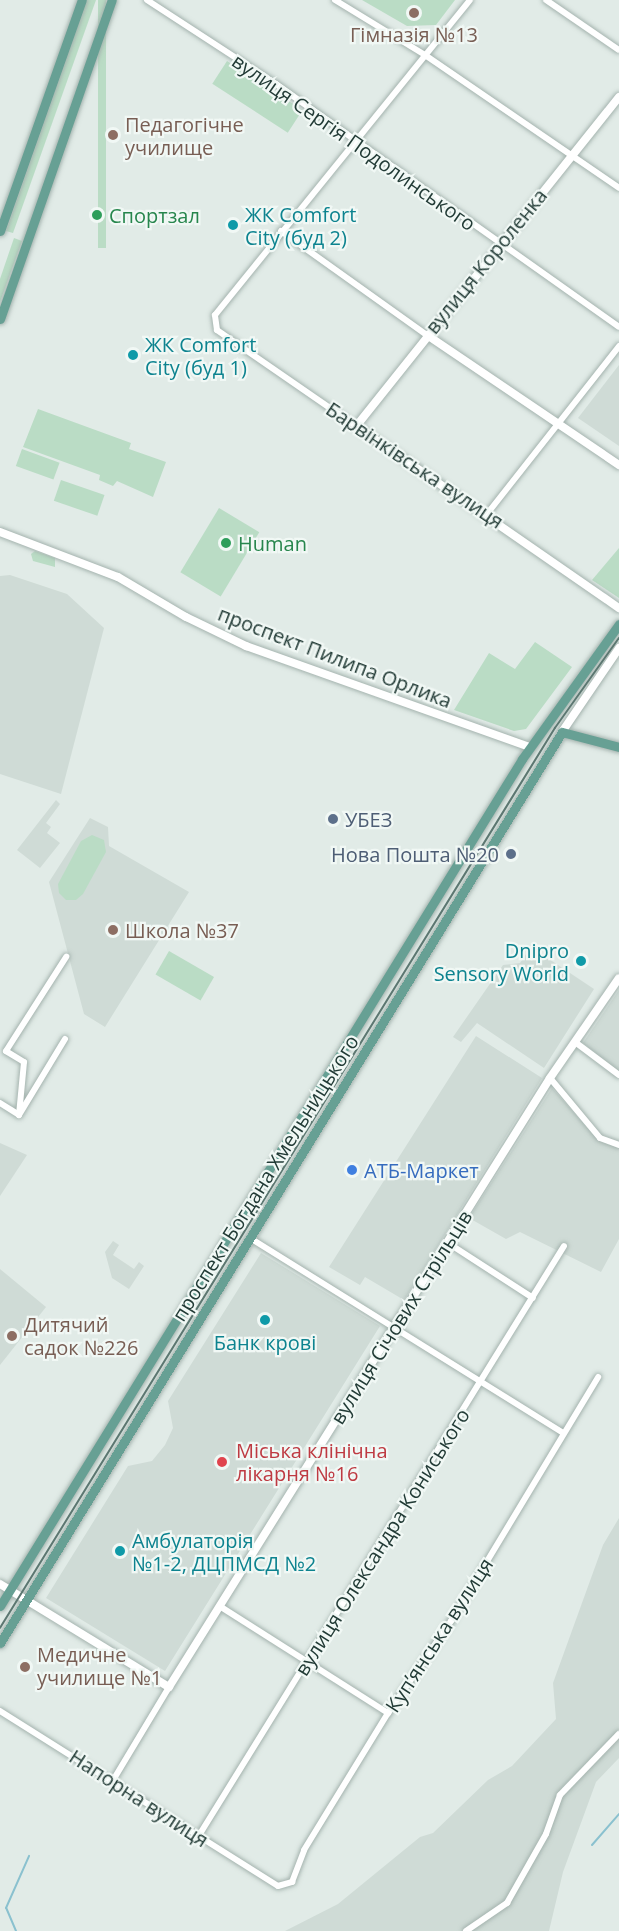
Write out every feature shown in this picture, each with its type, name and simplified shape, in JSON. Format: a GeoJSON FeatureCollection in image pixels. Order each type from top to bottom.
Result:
{"type":"FeatureCollection","features":[{"type":"Feature","properties":{"kind":"main road"},"geometry":{"type":"LineString","coordinates":[[0,231],[82,0]]}},
{"type":"Feature","properties":{"kind":"main road"},"geometry":{"type":"LineString","coordinates":[[0,319],[112,0]]}},
{"type":"Feature","properties":{"kind":"main road","name":"проспект Богдана Хмельницького"},"geometry":{"type":"LineString","coordinates":[[0,1606],[530,747],[619,624]]}},
{"type":"Feature","properties":{"kind":"main road"},"geometry":{"type":"LineString","coordinates":[[562,732],[619,747]]}},
{"type":"Feature","properties":{"kind":"main road","name":"проспект Богдана Хмельницького"},"geometry":{"type":"LineString","coordinates":[[0,1643],[562,732]]}},
{"type":"Feature","properties":{"kind":"main road"},"geometry":{"type":"LineString","coordinates":[[530,747],[548,754]]}},
{"type":"Feature","properties":{"kind":"main road"},"geometry":{"type":"LineString","coordinates":[[360,1021],[377,1031]]}},
{"type":"Feature","properties":{"kind":"main road"},"geometry":{"type":"LineString","coordinates":[[233,1228],[250,1238]]}},
{"type":"Feature","properties":{"kind":"street","name":"вулиця Сергія Подолинського"},"geometry":{"type":"LineString","coordinates":[[147,0],[276,84],[354,142],[619,327]]}},
{"type":"Feature","properties":{"kind":"street"},"geometry":{"type":"LineString","coordinates":[[335,0],[425,55],[619,188]]}},
{"type":"Feature","properties":{"kind":"street"},"geometry":{"type":"LineString","coordinates":[[470,0],[281,231],[427,335],[619,465]]}},
{"type":"Feature","properties":{"kind":"street"},"geometry":{"type":"LineString","coordinates":[[546,0],[619,50]]}},
{"type":"Feature","properties":{"kind":"street","name":"вулиця Короленка"},"geometry":{"type":"LineString","coordinates":[[356,426],[499,244],[619,97]]}},
{"type":"Feature","properties":{"kind":"street","name":"Барвінківська вулиця"},"geometry":{"type":"LineString","coordinates":[[281,231],[220,308],[214,321],[217,330],[487,514],[619,608]]}},
{"type":"Feature","properties":{"kind":"street"},"geometry":{"type":"LineString","coordinates":[[487,514],[619,346]]}},
{"type":"Feature","properties":{"kind":"street","name":"проспект Пилипа Орлика"},"geometry":{"type":"LineString","coordinates":[[0,532],[118,577],[186,617],[246,646],[530,747]]}},
{"type":"Feature","properties":{"kind":"street"},"geometry":{"type":"LineString","coordinates":[[562,732],[619,648]]}},
{"type":"Feature","properties":{"kind":"street"},"geometry":{"type":"LineString","coordinates":[[19,1115],[24,1062],[6,1051],[66,957]]}},
{"type":"Feature","properties":{"kind":"street","name":"вулиця Січових Стрільців"},"geometry":{"type":"LineString","coordinates":[[112,1782],[394,1325],[448,1243],[550,1078],[619,978]]}},
{"type":"Feature","properties":{"kind":"street"},"geometry":{"type":"LineString","coordinates":[[19,1115],[64,1039]]}},
{"type":"Feature","properties":{"kind":"street"},"geometry":{"type":"LineString","coordinates":[[575,1042],[619,1075]]}},
{"type":"Feature","properties":{"kind":"street"},"geometry":{"type":"LineString","coordinates":[[550,1078],[600,1138],[619,1145]]}},
{"type":"Feature","properties":{"kind":"street"},"geometry":{"type":"LineString","coordinates":[[0,1104],[19,1115]]}},
{"type":"Feature","properties":{"kind":"street"},"geometry":{"type":"LineString","coordinates":[[250,1238],[394,1325],[563,1433]]}},
{"type":"Feature","properties":{"kind":"street"},"geometry":{"type":"LineString","coordinates":[[448,1243],[533,1298]]}},
{"type":"Feature","properties":{"kind":"street","name":"вулиця Олександра Кониського"},"geometry":{"type":"LineString","coordinates":[[198,1837],[564,1246]]}},
{"type":"Feature","properties":{"kind":"street","name":"Купʼянська вулиця"},"geometry":{"type":"LineString","coordinates":[[278,1886],[292,1882],[296,1877],[304,1850],[388,1713],[451,1621],[598,1377]]}},
{"type":"Feature","properties":{"kind":"street"},"geometry":{"type":"LineString","coordinates":[[0,1584],[169,1687]]}},
{"type":"Feature","properties":{"kind":"street"},"geometry":{"type":"LineString","coordinates":[[221,1606],[309,1660],[388,1713]]}},
{"type":"Feature","properties":{"kind":"street","name":"Напорна вулиця"},"geometry":{"type":"LineString","coordinates":[[0,1711],[278,1886]]}},
{"type":"Feature","properties":{"kind":"street"},"geometry":{"type":"LineString","coordinates":[[466,1931],[507,1903],[546,1834],[560,1795],[619,1734]]}},
{"type":"Feature","properties":{"kind":"shaded area"},"geometry":{"type":"Polygon","coordinates":[[[619,365],[619,446],[578,418],[619,365]]]}},
{"type":"Feature","properties":{"kind":"shaded area"},"geometry":{"type":"Polygon","coordinates":[[[10,575],[67,594],[104,628],[61,794],[0,774],[0,576],[10,575]]]}},
{"type":"Feature","properties":{"kind":"shaded area"},"geometry":{"type":"Polygon","coordinates":[[[56,800],[60,804],[46,823],[51,827],[47,833],[60,843],[40,868],[17,850],[56,800]]]}},
{"type":"Feature","properties":{"kind":"shaded area","name":"Школа №37"},"geometry":{"type":"Polygon","coordinates":[[[90,818],[108,827],[109,846],[189,892],[105,1027],[84,1014],[49,882],[90,818]]]}},
{"type":"Feature","properties":{"kind":"shaded area"},"geometry":{"type":"Polygon","coordinates":[[[531,947],[594,989],[544,1068],[477,1023],[461,1042],[453,1037],[503,965],[520,963],[531,947]]]}},
{"type":"Feature","properties":{"kind":"shaded area"},"geometry":{"type":"Polygon","coordinates":[[[619,990],[619,1072],[583,1043],[619,990]]]}},
{"type":"Feature","properties":{"kind":"shaded area"},"geometry":{"type":"Polygon","coordinates":[[[476,1036],[542,1078],[404,1300],[365,1277],[360,1285],[329,1267],[476,1036]]]}},
{"type":"Feature","properties":{"kind":"shaded area"},"geometry":{"type":"Polygon","coordinates":[[[552,1088],[599,1141],[619,1146],[619,1239],[601,1272],[520,1232],[506,1239],[469,1218],[552,1088]]]}},
{"type":"Feature","properties":{"kind":"shaded area"},"geometry":{"type":"Polygon","coordinates":[[[0,1143],[27,1155],[0,1196],[0,1143]]]}},
{"type":"Feature","properties":{"kind":"shaded area"},"geometry":{"type":"Polygon","coordinates":[[[113,1241],[119,1245],[113,1255],[134,1269],[139,1262],[144,1266],[129,1289],[112,1278],[105,1252],[113,1241]]]}},
{"type":"Feature","properties":{"kind":"shaded area","name":"Міська клінічна лікарня №16"},"geometry":{"type":"Polygon","coordinates":[[[261,1253],[380,1326],[165,1671],[46,1598],[128,1466],[152,1461],[165,1445],[173,1428],[168,1401],[261,1253]]]}},
{"type":"Feature","properties":{"kind":"shaded area","name":"Дитячий садок №226"},"geometry":{"type":"Polygon","coordinates":[[[0,1269],[46,1307],[0,1365],[0,1269]]]}},
{"type":"Feature","properties":{"kind":"shaded area"},"geometry":{"type":"Polygon","coordinates":[[[619,1518],[619,1758],[596,1782],[563,1872],[549,1931],[285,1931],[338,1904],[420,1837],[433,1833],[488,1780],[512,1766],[556,1719],[553,1683],[603,1545],[619,1518]]]}},
{"type":"Feature","properties":{"kind":"green space"},"geometry":{"type":"Polygon","coordinates":[[[87,0],[96,0],[13,233],[6,231],[87,0]]]}},
{"type":"Feature","properties":{"kind":"green space"},"geometry":{"type":"Polygon","coordinates":[[[98,0],[106,0],[106,248],[98,248],[98,0]]]}},
{"type":"Feature","properties":{"kind":"green space","name":"Гімназія №13"},"geometry":{"type":"Polygon","coordinates":[[[362,0],[455,0],[436,25],[407,26],[362,0]]]}},
{"type":"Feature","properties":{"kind":"green space"},"geometry":{"type":"Polygon","coordinates":[[[227,61],[302,110],[288,133],[212,84],[227,61]]]}},
{"type":"Feature","properties":{"kind":"green space"},"geometry":{"type":"Polygon","coordinates":[[[14,238],[22,241],[0,302],[0,279],[14,238]]]}},
{"type":"Feature","properties":{"kind":"green space"},"geometry":{"type":"Polygon","coordinates":[[[38,409],[131,443],[129,449],[166,462],[153,497],[117,481],[113,486],[99,480],[100,475],[23,447],[38,409]]]}},
{"type":"Feature","properties":{"kind":"green space"},"geometry":{"type":"Polygon","coordinates":[[[22,449],[60,463],[53,480],[16,466],[22,449]]]}},
{"type":"Feature","properties":{"kind":"green space"},"geometry":{"type":"Polygon","coordinates":[[[61,480],[104,495],[97,516],[54,501],[61,480]]]}},
{"type":"Feature","properties":{"kind":"green space","name":"Human"},"geometry":{"type":"Polygon","coordinates":[[[219,508],[259,532],[221,596],[180,572],[219,508]]]}},
{"type":"Feature","properties":{"kind":"green space"},"geometry":{"type":"Polygon","coordinates":[[[619,548],[619,598],[592,580],[619,548]]]}},
{"type":"Feature","properties":{"kind":"green space"},"geometry":{"type":"Polygon","coordinates":[[[35,551],[55,558],[55,567],[33,561],[31,554],[35,551]]]}},
{"type":"Feature","properties":{"kind":"green space"},"geometry":{"type":"Polygon","coordinates":[[[535,642],[572,667],[526,729],[514,731],[454,710],[489,653],[515,669],[535,642]]]}},
{"type":"Feature","properties":{"kind":"green space"},"geometry":{"type":"Polygon","coordinates":[[[92,835],[104,840],[106,852],[83,894],[76,900],[66,900],[59,893],[58,884],[81,841],[92,835]]]}},
{"type":"Feature","properties":{"kind":"green space"},"geometry":{"type":"Polygon","coordinates":[[[169,951],[214,977],[201,1000],[156,974],[169,951]]]}},
{"type":"Feature","properties":{"kind":"waterway"},"geometry":{"type":"LineString","coordinates":[[592,1845],[619,1814]]}},
{"type":"Feature","properties":{"kind":"waterway"},"geometry":{"type":"LineString","coordinates":[[16,1931],[6,1908],[29,1856]]}},
{"type":"Feature","properties":{"kind":"tram line"},"geometry":{"type":"LineString","coordinates":[[0,1628],[555,728],[619,638]]}},
{"type":"Feature","properties":{"kind":"place","name":"Гімназія №13"},"geometry":{"type":"Point","coordinates":[414,13]}},
{"type":"Feature","properties":{"kind":"place","name":"Педагогічне училище"},"geometry":{"type":"Point","coordinates":[113,135]}},
{"type":"Feature","properties":{"kind":"place","name":"Спортзал"},"geometry":{"type":"Point","coordinates":[97,215]}},
{"type":"Feature","properties":{"kind":"place","name":"ЖК Comfort City (буд 2)"},"geometry":{"type":"Point","coordinates":[233,225]}},
{"type":"Feature","properties":{"kind":"place","name":"ЖК Comfort City (буд 1)"},"geometry":{"type":"Point","coordinates":[133,355]}},
{"type":"Feature","properties":{"kind":"place","name":"Human"},"geometry":{"type":"Point","coordinates":[226,543]}},
{"type":"Feature","properties":{"kind":"place","name":"УБЕЗ"},"geometry":{"type":"Point","coordinates":[333,819]}},
{"type":"Feature","properties":{"kind":"place","name":"Нова Пошта №20"},"geometry":{"type":"Point","coordinates":[511,854]}},
{"type":"Feature","properties":{"kind":"place","name":"Школа №37"},"geometry":{"type":"Point","coordinates":[113,930]}},
{"type":"Feature","properties":{"kind":"place","name":"Dnipro Sensory World"},"geometry":{"type":"Point","coordinates":[581,961]}},
{"type":"Feature","properties":{"kind":"place","name":"АТБ-Маркет"},"geometry":{"type":"Point","coordinates":[352,1170]}},
{"type":"Feature","properties":{"kind":"place","name":"Банк крові"},"geometry":{"type":"Point","coordinates":[265,1320]}},
{"type":"Feature","properties":{"kind":"place","name":"Дитячий садок №226"},"geometry":{"type":"Point","coordinates":[12,1336]}},
{"type":"Feature","properties":{"kind":"place","name":"Міська клінічна лікарня №16"},"geometry":{"type":"Point","coordinates":[222,1462]}},
{"type":"Feature","properties":{"kind":"place","name":"Амбулаторія №1-2, ДЦПМСД №2"},"geometry":{"type":"Point","coordinates":[120,1551]}},
{"type":"Feature","properties":{"kind":"place","name":"Медичне училище №1"},"geometry":{"type":"Point","coordinates":[25,1667]}}]}
